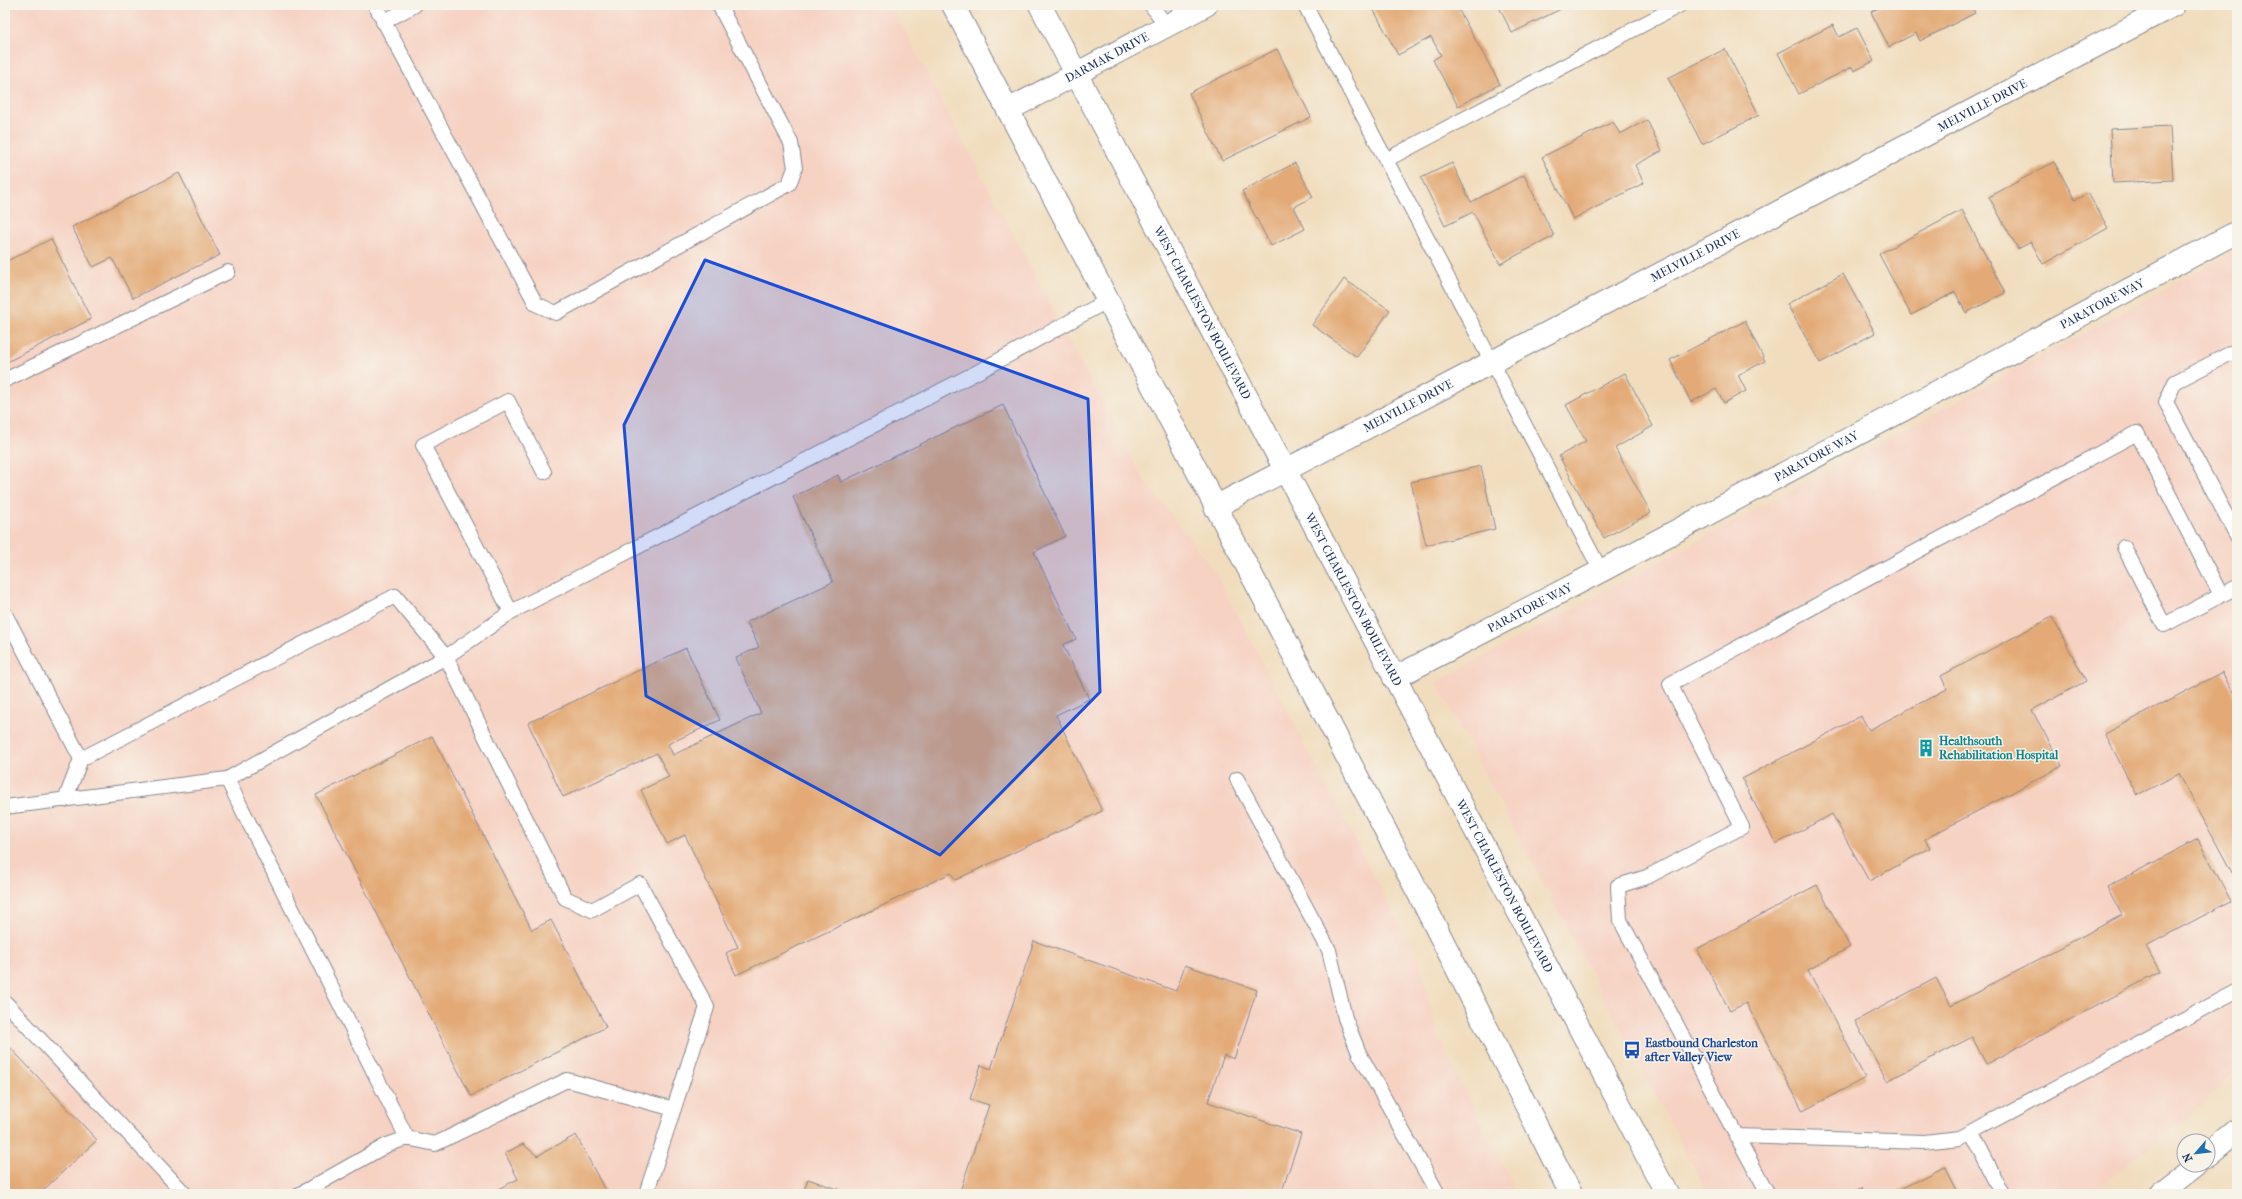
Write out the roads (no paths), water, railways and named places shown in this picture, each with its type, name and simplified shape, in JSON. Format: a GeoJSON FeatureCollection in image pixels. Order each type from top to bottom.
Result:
{"type":"FeatureCollection","features":[{"type":"Feature","properties":{"kind":"main road"},"geometry":{"type":"LineString","coordinates":[[953,5],[1423,902],[1571,1194]]}},
{"type":"Feature","properties":{"kind":"main road","name":"WEST CHARLESTON BOULEVARD"},"geometry":{"type":"LineString","coordinates":[[1040,5],[1667,1194]]}},
{"type":"Feature","properties":{"kind":"main road","name":"DARMAK DRIVE"},"geometry":{"type":"LineString","coordinates":[[1008,110],[1077,75],[1206,5]]}},
{"type":"Feature","properties":{"kind":"main road","name":"MELVILLE DRIVE"},"geometry":{"type":"LineString","coordinates":[[1215,507],[1285,472],[2174,5]]}},
{"type":"Feature","properties":{"kind":"main road","name":"PARATORE WAY"},"geometry":{"type":"LineString","coordinates":[[1394,678],[1601,571],[2237,232]]}},
{"type":"Feature","properties":{"kind":"main road"},"geometry":{"type":"LineString","coordinates":[[2216,1149],[2237,1132]]}},
{"type":"Feature","properties":{"kind":"main road"},"geometry":{"type":"LineString","coordinates":[[2160,1194],[2186,1173]]}},
{"type":"Feature","properties":{"kind":"lane"},"geometry":{"type":"LineString","coordinates":[[375,5],[536,304],[556,313],[789,184],[795,168],[792,143],[719,5]]}},
{"type":"Feature","properties":{"kind":"lane"},"geometry":{"type":"LineString","coordinates":[[384,22],[416,5]]}},
{"type":"Feature","properties":{"kind":"lane"},"geometry":{"type":"LineString","coordinates":[[1151,5],[1167,26]]}},
{"type":"Feature","properties":{"kind":"lane"},"geometry":{"type":"LineString","coordinates":[[1305,5],[1601,571]]}},
{"type":"Feature","properties":{"kind":"lane"},"geometry":{"type":"LineString","coordinates":[[1386,160],[1680,5]]}},
{"type":"Feature","properties":{"kind":"lane"},"geometry":{"type":"LineString","coordinates":[[5,380],[228,272]]}},
{"type":"Feature","properties":{"kind":"lane"},"geometry":{"type":"LineString","coordinates":[[5,808],[228,779],[446,658],[511,612],[987,368],[1107,301]]}},
{"type":"Feature","properties":{"kind":"lane"},"geometry":{"type":"LineString","coordinates":[[2237,350],[2176,382],[2166,402],[2237,536]]}},
{"type":"Feature","properties":{"kind":"lane"},"geometry":{"type":"LineString","coordinates":[[511,612],[423,445],[508,401],[544,472]]}},
{"type":"Feature","properties":{"kind":"lane"},"geometry":{"type":"LineString","coordinates":[[1768,1194],[1620,920],[1618,886],[1647,877],[1742,826],[1670,684],[2137,433],[2221,595]]}},
{"type":"Feature","properties":{"kind":"lane"},"geometry":{"type":"LineString","coordinates":[[2124,547],[2164,625],[2237,587]]}},
{"type":"Feature","properties":{"kind":"lane"},"geometry":{"type":"LineString","coordinates":[[65,800],[81,759],[395,596],[446,658],[566,898],[592,910],[640,884],[707,1007],[646,1194]]}},
{"type":"Feature","properties":{"kind":"lane"},"geometry":{"type":"LineString","coordinates":[[5,614],[81,759]]}},
{"type":"Feature","properties":{"kind":"lane"},"geometry":{"type":"LineString","coordinates":[[228,779],[407,1138]]}},
{"type":"Feature","properties":{"kind":"lane"},"geometry":{"type":"LineString","coordinates":[[1237,779],[1329,950],[1345,1018],[1359,1053],[1438,1194]]}},
{"type":"Feature","properties":{"kind":"lane"},"geometry":{"type":"LineString","coordinates":[[1736,1136],[1924,1142],[1960,1138],[2237,992]]}},
{"type":"Feature","properties":{"kind":"lane"},"geometry":{"type":"LineString","coordinates":[[5,1002],[185,1194]]}},
{"type":"Feature","properties":{"kind":"lane"},"geometry":{"type":"LineString","coordinates":[[300,1194],[387,1145],[407,1138],[435,1144],[567,1080],[674,1109]]}},
{"type":"Feature","properties":{"kind":"lane"},"geometry":{"type":"LineString","coordinates":[[1970,1132],[2003,1194]]}},
{"type":"Feature","properties":{"kind":"place","name":"Healthsouth Rehabilitation Hospital"},"geometry":{"type":"Point","coordinates":[1926,748]}},
{"type":"Feature","properties":{"kind":"place","name":"Eastbound Charleston after Valley View"},"geometry":{"type":"Point","coordinates":[1632,1050]}}]}
